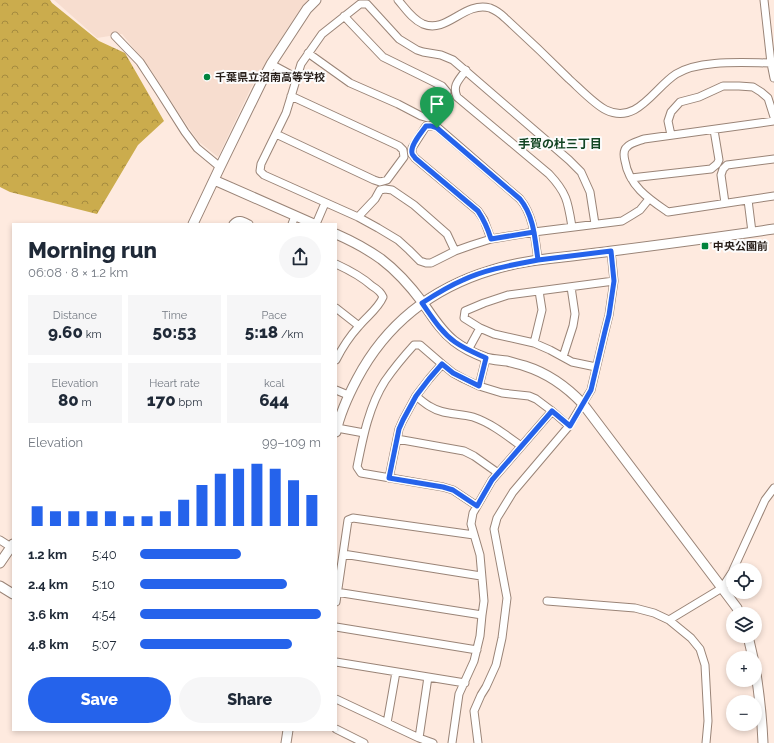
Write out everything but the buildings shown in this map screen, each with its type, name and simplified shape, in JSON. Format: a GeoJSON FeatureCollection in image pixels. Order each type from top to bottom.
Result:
{"type":"FeatureCollection","features":[{"type":"Feature","properties":{"kind":"street"},"geometry":{"type":"LineString","coordinates":[[193,223],[271,64],[307,9],[316,0]]}},
{"type":"Feature","properties":{"kind":"street"},"geometry":{"type":"LineString","coordinates":[[398,0],[419,22],[433,26],[445,23],[470,9],[479,7],[490,8],[505,18],[599,106],[605,110],[620,114],[636,109],[646,102],[671,78],[685,70],[706,64],[773,63]]}},
{"type":"Feature","properties":{"kind":"street"},"geometry":{"type":"LineString","coordinates":[[764,0],[774,78]]}},
{"type":"Feature","properties":{"kind":"street"},"geometry":{"type":"LineString","coordinates":[[596,224],[590,192],[581,172],[569,160],[453,60],[441,55],[417,50],[399,39],[368,4],[360,4],[344,16],[322,34],[308,53],[301,64],[286,113],[261,164],[260,171],[264,175],[358,217],[398,240],[420,261],[426,263],[431,263],[472,244],[491,239],[622,221],[640,210],[649,199]]}},
{"type":"Feature","properties":{"kind":"street"},"geometry":{"type":"LineString","coordinates":[[308,53],[350,83],[421,116],[428,118],[434,116],[446,98],[447,92],[442,86],[383,57],[344,16]]}},
{"type":"Feature","properties":{"kind":"street"},"geometry":{"type":"LineString","coordinates":[[115,36],[140,62],[184,132],[197,148],[220,167]]}},
{"type":"Feature","properties":{"kind":"street"},"geometry":{"type":"LineString","coordinates":[[271,64],[296,78]]}},
{"type":"Feature","properties":{"kind":"street"},"geometry":{"type":"LineString","coordinates":[[466,70],[455,86],[457,97],[549,174],[559,185],[565,195],[569,207],[572,227]]}},
{"type":"Feature","properties":{"kind":"street"},"geometry":{"type":"LineString","coordinates":[[671,135],[668,121],[671,112],[680,102],[699,97],[724,86],[753,87],[768,98],[774,117]]}},
{"type":"Feature","properties":{"kind":"street"},"geometry":{"type":"LineString","coordinates":[[276,134],[380,182],[387,180],[404,157],[403,150],[399,146],[291,96]]}},
{"type":"Feature","properties":{"kind":"street"},"geometry":{"type":"LineString","coordinates":[[774,121],[644,140],[628,145],[624,156],[630,178],[635,186],[649,199],[668,212],[774,196]]}},
{"type":"Feature","properties":{"kind":"street"},"geometry":{"type":"LineString","coordinates":[[491,239],[488,228],[478,211],[412,154],[414,143],[426,126],[437,128],[520,199],[530,216],[538,260]]}},
{"type":"Feature","properties":{"kind":"street"},"geometry":{"type":"LineString","coordinates":[[630,178],[711,169],[719,160],[714,130]]}},
{"type":"Feature","properties":{"kind":"street"},"geometry":{"type":"LineString","coordinates":[[725,203],[721,176],[723,169],[727,165],[774,159]]}},
{"type":"Feature","properties":{"kind":"street"},"geometry":{"type":"LineString","coordinates":[[214,180],[294,220],[310,223]]}},
{"type":"Feature","properties":{"kind":"street"},"geometry":{"type":"LineString","coordinates":[[358,217],[375,199],[380,190],[392,190],[414,205],[447,234],[455,251]]}},
{"type":"Feature","properties":{"kind":"street"},"geometry":{"type":"LineString","coordinates":[[748,200],[752,232]]}},
{"type":"Feature","properties":{"kind":"street"},"geometry":{"type":"LineString","coordinates":[[315,223],[325,203]]}},
{"type":"Feature","properties":{"kind":"street"},"geometry":{"type":"LineString","coordinates":[[234,223],[241,220],[247,223]]}},
{"type":"Feature","properties":{"kind":"street"},"geometry":{"type":"LineString","coordinates":[[337,427],[348,396],[363,367],[391,330],[406,315],[422,303],[442,290],[464,279],[514,264],[538,260],[774,229]]}},
{"type":"Feature","properties":{"kind":"street"},"geometry":{"type":"LineString","coordinates":[[337,234],[354,242],[381,259],[399,274],[442,330],[454,341],[468,350],[486,358],[526,366],[542,373],[560,383],[574,394],[736,607]]}},
{"type":"Feature","properties":{"kind":"street"},"geometry":{"type":"LineString","coordinates":[[478,743],[474,711],[496,665],[502,638],[506,598],[494,529],[497,518],[513,492],[570,426],[591,390],[609,315],[614,281],[611,251]]}},
{"type":"Feature","properties":{"kind":"street"},"geometry":{"type":"LineString","coordinates":[[337,264],[363,278],[381,293],[383,297],[380,303],[339,349]]}},
{"type":"Feature","properties":{"kind":"street"},"geometry":{"type":"LineString","coordinates":[[596,367],[572,362],[534,343],[494,334],[480,328],[464,318],[465,311],[508,295],[614,281]]}},
{"type":"Feature","properties":{"kind":"street"},"geometry":{"type":"LineString","coordinates":[[563,357],[573,326],[575,314],[571,287]]}},
{"type":"Feature","properties":{"kind":"street"},"geometry":{"type":"LineString","coordinates":[[534,343],[542,310],[539,291]]}},
{"type":"Feature","properties":{"kind":"street"},"geometry":{"type":"LineString","coordinates":[[337,309],[359,326]]}},
{"type":"Feature","properties":{"kind":"street"},"geometry":{"type":"LineString","coordinates":[[468,350],[480,328]]}},
{"type":"Feature","properties":{"kind":"street"},"geometry":{"type":"LineString","coordinates":[[477,506],[453,490],[361,473],[357,466],[364,433],[373,406],[384,383],[396,365],[414,345],[420,345],[453,373],[479,386],[502,393],[529,396],[536,399],[570,426]]}},
{"type":"Feature","properties":{"kind":"street"},"geometry":{"type":"LineString","coordinates":[[479,386],[486,358]]}},
{"type":"Feature","properties":{"kind":"street"},"geometry":{"type":"LineString","coordinates":[[389,478],[399,429],[403,420],[416,396],[442,364]]}},
{"type":"Feature","properties":{"kind":"street"},"geometry":{"type":"LineString","coordinates":[[337,390],[348,396]]}},
{"type":"Feature","properties":{"kind":"street"},"geometry":{"type":"LineString","coordinates":[[416,396],[431,408],[439,411],[472,417],[486,422],[500,430],[521,446]]}},
{"type":"Feature","properties":{"kind":"street"},"geometry":{"type":"LineString","coordinates":[[452,743],[459,694],[474,661],[477,650],[484,601],[480,555],[471,524],[473,513],[492,480],[552,411]]}},
{"type":"Feature","properties":{"kind":"street"},"geometry":{"type":"LineString","coordinates":[[337,430],[364,433]]}},
{"type":"Feature","properties":{"kind":"street"},"geometry":{"type":"LineString","coordinates":[[397,439],[464,451],[474,456],[498,473]]}},
{"type":"Feature","properties":{"kind":"street"},"geometry":{"type":"LineString","coordinates":[[736,563],[765,500],[774,488]]}},
{"type":"Feature","properties":{"kind":"street"},"geometry":{"type":"LineString","coordinates":[[474,535],[353,518],[348,520],[337,592],[482,615]]}},
{"type":"Feature","properties":{"kind":"street"},"geometry":{"type":"LineString","coordinates":[[0,540],[12,546],[0,563]]}},
{"type":"Feature","properties":{"kind":"street"},"geometry":{"type":"LineString","coordinates":[[344,554],[481,576]]}},
{"type":"Feature","properties":{"kind":"street"},"geometry":{"type":"LineString","coordinates":[[669,620],[722,588],[726,581]]}},
{"type":"Feature","properties":{"kind":"street"},"geometry":{"type":"LineString","coordinates":[[0,586],[12,593]]}},
{"type":"Feature","properties":{"kind":"street"},"geometry":{"type":"LineString","coordinates":[[547,601],[635,608],[654,613],[669,620],[691,638],[700,649],[705,665],[708,720],[706,743]]}},
{"type":"Feature","properties":{"kind":"street"},"geometry":{"type":"LineString","coordinates":[[337,627],[477,650]]}},
{"type":"Feature","properties":{"kind":"street"},"geometry":{"type":"LineString","coordinates":[[337,662],[465,683]]}},
{"type":"Feature","properties":{"kind":"street"},"geometry":{"type":"LineString","coordinates":[[387,723],[396,672]]}},
{"type":"Feature","properties":{"kind":"street"},"geometry":{"type":"LineString","coordinates":[[419,738],[428,677]]}},
{"type":"Feature","properties":{"kind":"street"},"geometry":{"type":"LineString","coordinates":[[758,687],[761,707],[763,743]]}},
{"type":"Feature","properties":{"kind":"street"},"geometry":{"type":"LineString","coordinates":[[337,699],[419,738],[433,743]]}},
{"type":"Feature","properties":{"kind":"street"},"geometry":{"type":"LineString","coordinates":[[337,730],[364,743]]}},
{"type":"Feature","properties":{"kind":"street"},"geometry":{"type":"LineString","coordinates":[[286,743],[288,731]]}},
{"type":"Feature","properties":{"kind":"shaded area","name":"千葉県立沼南高等学校"},"geometry":{"type":"Polygon","coordinates":[[[54,0],[308,0],[289,26],[251,88],[218,157],[198,141],[149,67],[122,34],[97,38],[54,0]]]}},
{"type":"Feature","properties":{"kind":"green space"},"geometry":{"type":"Polygon","coordinates":[[[0,0],[50,0],[99,41],[125,53],[164,121],[138,145],[97,214],[10,192],[0,187],[0,0]]]}},
{"type":"Feature","properties":{"kind":"place","name":"千葉県立沼南高等学校"},"geometry":{"type":"Point","coordinates":[207,77]}},
{"type":"Feature","properties":{"kind":"place","name":"中央公園前"},"geometry":{"type":"Point","coordinates":[705,246]}},
{"type":"Feature","properties":{"kind":"district","name":"手賀の杜三丁目"},"geometry":{"type":"Point","coordinates":[560,144]}},
{"type":"Feature","properties":{"kind":"route"},"geometry":{"type":"LineString","coordinates":[[437,128],[426,126],[412,148],[412,154],[415,158],[478,211],[488,228],[491,239],[534,232],[538,260],[514,264],[464,279],[442,290],[422,303],[442,330],[454,341],[468,350],[486,358],[479,386],[453,373],[442,364],[429,379],[416,396],[399,429],[389,478],[453,490],[477,506],[492,480],[552,411],[570,426],[591,390],[609,315],[614,281],[611,251],[538,260],[534,232],[530,216],[524,204],[437,128]]}}]}
